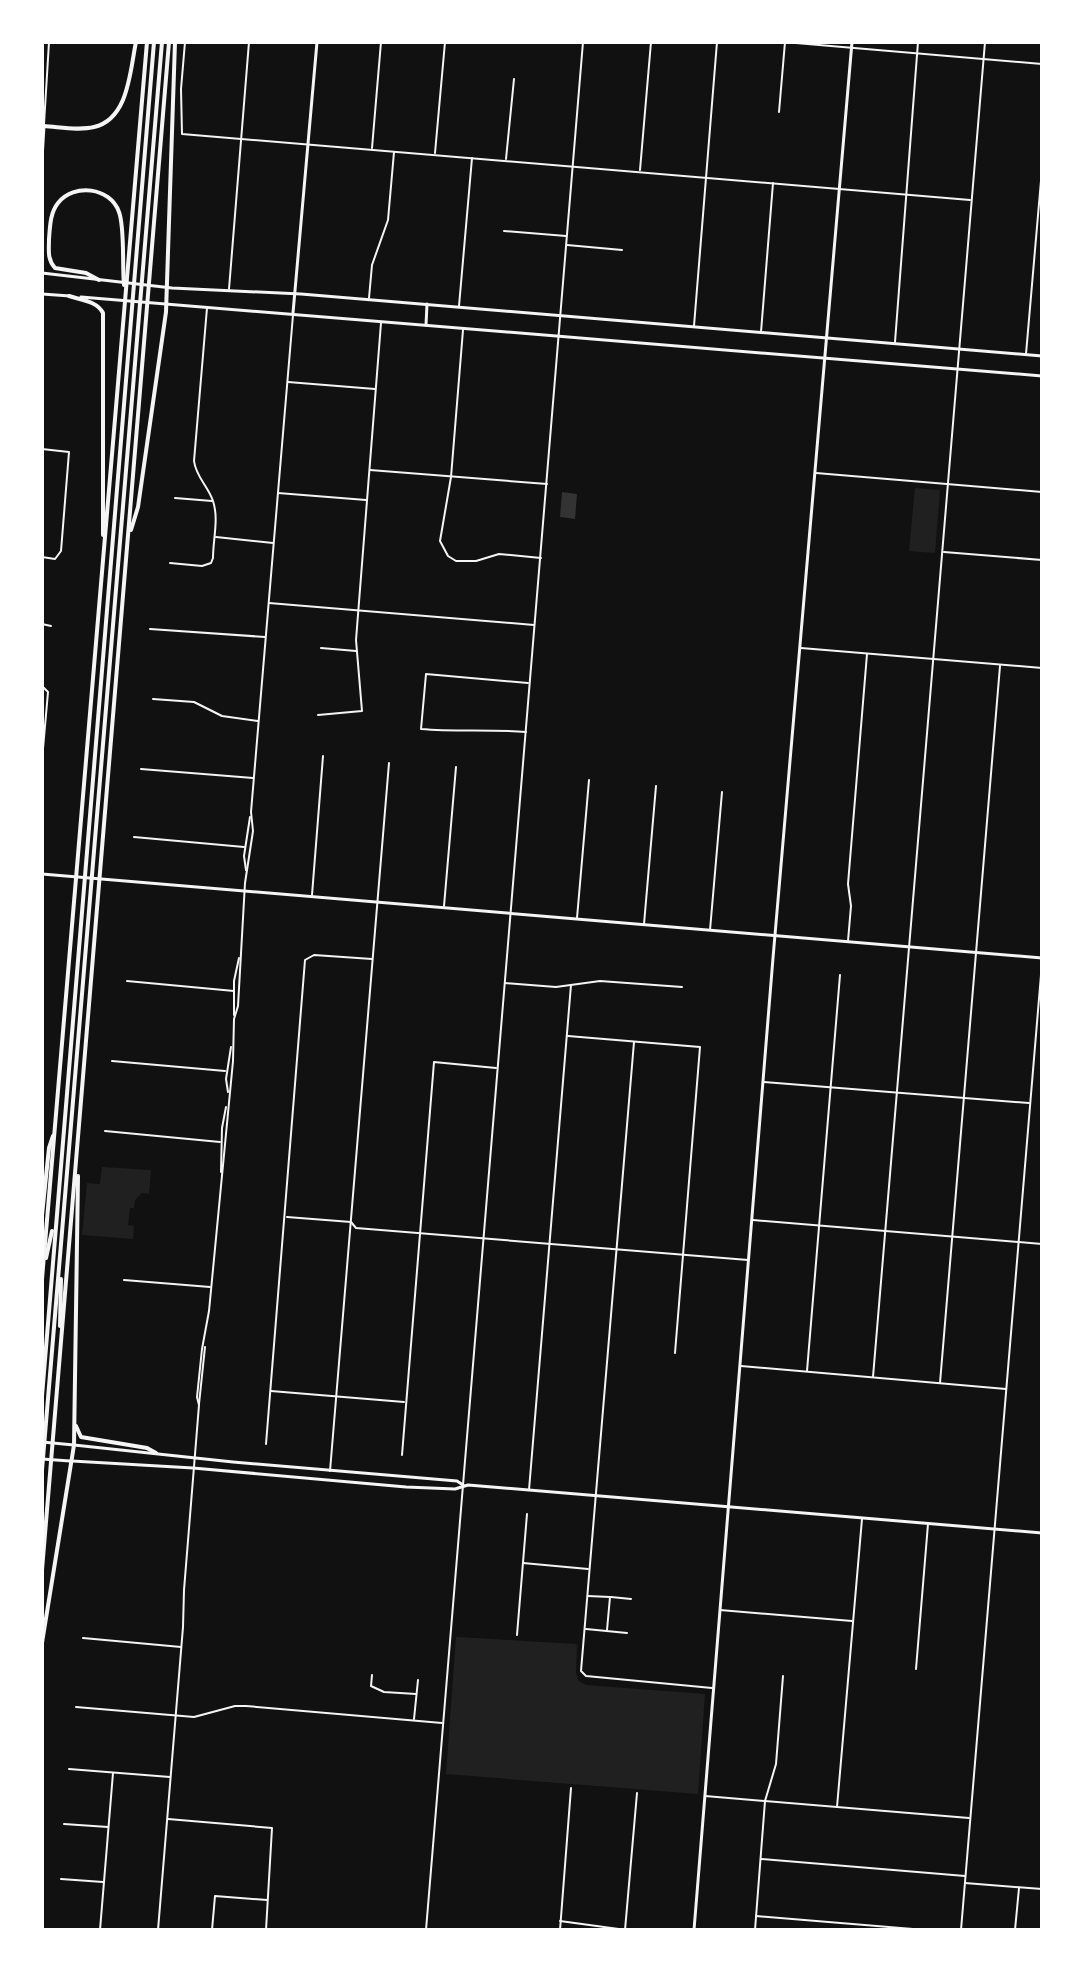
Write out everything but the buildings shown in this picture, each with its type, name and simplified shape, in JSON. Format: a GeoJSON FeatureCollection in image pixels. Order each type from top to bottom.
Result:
{"type":"FeatureCollection","features":[{"type":"Feature","properties":{"kind":"highway"},"geometry":{"type":"LineString","coordinates":[[43,126],[92,128],[111,118],[123,99],[136,42]]}},
{"type":"Feature","properties":{"kind":"highway"},"geometry":{"type":"LineString","coordinates":[[42,1279],[147,42]]}},
{"type":"Feature","properties":{"kind":"highway"},"geometry":{"type":"LineString","coordinates":[[42,1396],[154,42]]}},
{"type":"Feature","properties":{"kind":"highway"},"geometry":{"type":"LineString","coordinates":[[42,1468],[162,42]]}},
{"type":"Feature","properties":{"kind":"highway"},"geometry":{"type":"LineString","coordinates":[[128,540],[138,507],[167,305],[172,42]]}},
{"type":"Feature","properties":{"kind":"highway"},"geometry":{"type":"LineString","coordinates":[[42,1570],[172,42]]}},
{"type":"Feature","properties":{"kind":"highway"},"geometry":{"type":"LineString","coordinates":[[99,280],[86,273],[55,268],[49,258],[53,211],[66,196],[82,190],[107,196],[119,212],[126,296]]}},
{"type":"Feature","properties":{"kind":"highway"},"geometry":{"type":"LineString","coordinates":[[69,296],[101,308],[103,313],[104,556]]}},
{"type":"Feature","properties":{"kind":"highway"},"geometry":{"type":"LineString","coordinates":[[42,1215],[49,1148],[55,1130]]}},
{"type":"Feature","properties":{"kind":"highway"},"geometry":{"type":"LineString","coordinates":[[42,1643],[74,1445],[80,1183],[77,1170]]}},
{"type":"Feature","properties":{"kind":"highway"},"geometry":{"type":"LineString","coordinates":[[43,1272],[55,1217]]}},
{"type":"Feature","properties":{"kind":"highway"},"geometry":{"type":"LineString","coordinates":[[59,1361],[62,1238]]}},
{"type":"Feature","properties":{"kind":"highway"},"geometry":{"type":"LineString","coordinates":[[75,1422],[81,1437],[147,1448],[156,1453]]}},
{"type":"Feature","properties":{"kind":"main road"},"geometry":{"type":"LineString","coordinates":[[293,315],[317,42]]}},
{"type":"Feature","properties":{"kind":"main road"},"geometry":{"type":"LineString","coordinates":[[694,1930],[852,42]]}},
{"type":"Feature","properties":{"kind":"main road"},"geometry":{"type":"LineString","coordinates":[[42,159],[43,126]]}},
{"type":"Feature","properties":{"kind":"main road"},"geometry":{"type":"LineString","coordinates":[[42,273],[168,287],[295,293],[1042,356]]}},
{"type":"Feature","properties":{"kind":"main road"},"geometry":{"type":"LineString","coordinates":[[42,294],[1042,376]]}},
{"type":"Feature","properties":{"kind":"main road"},"geometry":{"type":"LineString","coordinates":[[425,326],[427,304]]}},
{"type":"Feature","properties":{"kind":"main road"},"geometry":{"type":"LineString","coordinates":[[42,874],[910,946],[1042,960]]}},
{"type":"Feature","properties":{"kind":"main road"},"geometry":{"type":"LineString","coordinates":[[42,1442],[457,1481],[463,1485],[1042,1533]]}},
{"type":"Feature","properties":{"kind":"main road"},"geometry":{"type":"LineString","coordinates":[[42,1459],[193,1468],[406,1487],[455,1489],[463,1485]]}},
{"type":"Feature","properties":{"kind":"main road"},"geometry":{"type":"LineString","coordinates":[[319,1470],[329,1480]]}},
{"type":"Feature","properties":{"kind":"main road"},"geometry":{"type":"LineString","coordinates":[[329,1480],[337,1471]]}},
{"type":"Feature","properties":{"kind":"street"},"geometry":{"type":"LineString","coordinates":[[43,126],[49,42]]}},
{"type":"Feature","properties":{"kind":"street"},"geometry":{"type":"LineString","coordinates":[[185,42],[181,89],[182,134],[971,200]]}},
{"type":"Feature","properties":{"kind":"street"},"geometry":{"type":"LineString","coordinates":[[229,291],[249,42]]}},
{"type":"Feature","properties":{"kind":"street"},"geometry":{"type":"LineString","coordinates":[[372,149],[381,42]]}},
{"type":"Feature","properties":{"kind":"street"},"geometry":{"type":"LineString","coordinates":[[435,155],[445,42]]}},
{"type":"Feature","properties":{"kind":"street"},"geometry":{"type":"LineString","coordinates":[[426,1930],[583,42]]}},
{"type":"Feature","properties":{"kind":"street"},"geometry":{"type":"LineString","coordinates":[[640,171],[651,42]]}},
{"type":"Feature","properties":{"kind":"street"},"geometry":{"type":"LineString","coordinates":[[694,327],[717,42]]}},
{"type":"Feature","properties":{"kind":"street"},"geometry":{"type":"LineString","coordinates":[[779,112],[785,42],[1042,64]]}},
{"type":"Feature","properties":{"kind":"street"},"geometry":{"type":"LineString","coordinates":[[894,343],[918,42]]}},
{"type":"Feature","properties":{"kind":"street"},"geometry":{"type":"LineString","coordinates":[[873,1377],[985,42]]}},
{"type":"Feature","properties":{"kind":"street"},"geometry":{"type":"LineString","coordinates":[[42,51],[49,52]]}},
{"type":"Feature","properties":{"kind":"street"},"geometry":{"type":"LineString","coordinates":[[506,160],[514,79]]}},
{"type":"Feature","properties":{"kind":"street"},"geometry":{"type":"LineString","coordinates":[[369,300],[372,265],[388,220],[394,151]]}},
{"type":"Feature","properties":{"kind":"street"},"geometry":{"type":"LineString","coordinates":[[459,307],[472,158]]}},
{"type":"Feature","properties":{"kind":"street"},"geometry":{"type":"LineString","coordinates":[[1026,355],[1042,169]]}},
{"type":"Feature","properties":{"kind":"street"},"geometry":{"type":"LineString","coordinates":[[760,333],[773,183]]}},
{"type":"Feature","properties":{"kind":"street"},"geometry":{"type":"LineString","coordinates":[[504,231],[568,236]]}},
{"type":"Feature","properties":{"kind":"street"},"geometry":{"type":"LineString","coordinates":[[567,245],[622,250]]}},
{"type":"Feature","properties":{"kind":"street"},"geometry":{"type":"LineString","coordinates":[[170,563],[207,565],[213,558],[215,511],[213,501],[197,476],[194,461],[207,308]]}},
{"type":"Feature","properties":{"kind":"street"},"geometry":{"type":"LineString","coordinates":[[228,1093],[227,1071],[239,992],[248,847],[253,831],[251,812],[293,315]]}},
{"type":"Feature","properties":{"kind":"street"},"geometry":{"type":"LineString","coordinates":[[318,715],[362,711],[357,651],[358,611],[382,322]]}},
{"type":"Feature","properties":{"kind":"street"},"geometry":{"type":"LineString","coordinates":[[464,329],[451,477],[446,513],[439,532],[440,541],[448,556],[466,563],[499,554],[541,558]]}},
{"type":"Feature","properties":{"kind":"street"},"geometry":{"type":"LineString","coordinates":[[288,382],[376,389]]}},
{"type":"Feature","properties":{"kind":"street"},"geometry":{"type":"LineString","coordinates":[[42,449],[69,452],[59,554],[55,559],[42,557]]}},
{"type":"Feature","properties":{"kind":"street"},"geometry":{"type":"LineString","coordinates":[[370,470],[547,484]]}},
{"type":"Feature","properties":{"kind":"street"},"geometry":{"type":"LineString","coordinates":[[816,473],[1042,492]]}},
{"type":"Feature","properties":{"kind":"street"},"geometry":{"type":"LineString","coordinates":[[278,493],[368,500]]}},
{"type":"Feature","properties":{"kind":"street"},"geometry":{"type":"LineString","coordinates":[[175,498],[213,501]]}},
{"type":"Feature","properties":{"kind":"street"},"geometry":{"type":"LineString","coordinates":[[214,537],[274,543]]}},
{"type":"Feature","properties":{"kind":"street"},"geometry":{"type":"LineString","coordinates":[[943,552],[1042,560]]}},
{"type":"Feature","properties":{"kind":"street"},"geometry":{"type":"LineString","coordinates":[[269,603],[535,625]]}},
{"type":"Feature","properties":{"kind":"street"},"geometry":{"type":"LineString","coordinates":[[42,624],[51,626]]}},
{"type":"Feature","properties":{"kind":"street"},"geometry":{"type":"LineString","coordinates":[[150,629],[266,637]]}},
{"type":"Feature","properties":{"kind":"street"},"geometry":{"type":"LineString","coordinates":[[321,648],[357,651]]}},
{"type":"Feature","properties":{"kind":"street"},"geometry":{"type":"LineString","coordinates":[[801,648],[1042,668]]}},
{"type":"Feature","properties":{"kind":"street"},"geometry":{"type":"LineString","coordinates":[[848,941],[851,906],[848,884],[867,653]]}},
{"type":"Feature","properties":{"kind":"street"},"geometry":{"type":"LineString","coordinates":[[940,1383],[1000,665]]}},
{"type":"Feature","properties":{"kind":"street"},"geometry":{"type":"LineString","coordinates":[[526,732],[421,729],[426,674],[530,683]]}},
{"type":"Feature","properties":{"kind":"street"},"geometry":{"type":"LineString","coordinates":[[42,686],[46,689],[42,760]]}},
{"type":"Feature","properties":{"kind":"street"},"geometry":{"type":"LineString","coordinates":[[153,699],[194,702],[222,716],[259,721]]}},
{"type":"Feature","properties":{"kind":"street"},"geometry":{"type":"LineString","coordinates":[[311,896],[323,756]]}},
{"type":"Feature","properties":{"kind":"street"},"geometry":{"type":"LineString","coordinates":[[330,1471],[389,763]]}},
{"type":"Feature","properties":{"kind":"street"},"geometry":{"type":"LineString","coordinates":[[444,908],[456,767]]}},
{"type":"Feature","properties":{"kind":"street"},"geometry":{"type":"LineString","coordinates":[[141,769],[254,778]]}},
{"type":"Feature","properties":{"kind":"street"},"geometry":{"type":"LineString","coordinates":[[577,919],[589,780]]}},
{"type":"Feature","properties":{"kind":"street"},"geometry":{"type":"LineString","coordinates":[[644,924],[656,786]]}},
{"type":"Feature","properties":{"kind":"street"},"geometry":{"type":"LineString","coordinates":[[710,930],[722,792]]}},
{"type":"Feature","properties":{"kind":"street"},"geometry":{"type":"LineString","coordinates":[[134,837],[248,847]]}},
{"type":"Feature","properties":{"kind":"street"},"geometry":{"type":"LineString","coordinates":[[234,1019],[233,991],[240,953]]}},
{"type":"Feature","properties":{"kind":"street"},"geometry":{"type":"LineString","coordinates":[[266,1444],[305,960],[310,955],[373,959]]}},
{"type":"Feature","properties":{"kind":"street"},"geometry":{"type":"LineString","coordinates":[[961,1930],[1042,960]]}},
{"type":"Feature","properties":{"kind":"street"},"geometry":{"type":"LineString","coordinates":[[807,1371],[840,975]]}},
{"type":"Feature","properties":{"kind":"street"},"geometry":{"type":"LineString","coordinates":[[127,981],[239,992]]}},
{"type":"Feature","properties":{"kind":"street"},"geometry":{"type":"LineString","coordinates":[[505,983],[556,987],[600,981],[682,987]]}},
{"type":"Feature","properties":{"kind":"street"},"geometry":{"type":"LineString","coordinates":[[529,1490],[571,985]]}},
{"type":"Feature","properties":{"kind":"street"},"geometry":{"type":"LineString","coordinates":[[567,1036],[700,1047],[675,1353]]}},
{"type":"Feature","properties":{"kind":"street"},"geometry":{"type":"LineString","coordinates":[[221,1176],[221,1142],[232,1071],[232,1042]]}},
{"type":"Feature","properties":{"kind":"street"},"geometry":{"type":"LineString","coordinates":[[634,1042],[581,1671],[583,1674],[713,1688]]}},
{"type":"Feature","properties":{"kind":"street"},"geometry":{"type":"LineString","coordinates":[[112,1061],[227,1071]]}},
{"type":"Feature","properties":{"kind":"street"},"geometry":{"type":"LineString","coordinates":[[402,1455],[434,1062],[497,1068]]}},
{"type":"Feature","properties":{"kind":"street"},"geometry":{"type":"LineString","coordinates":[[764,1082],[1030,1103]]}},
{"type":"Feature","properties":{"kind":"street"},"geometry":{"type":"LineString","coordinates":[[158,1930],[182,1647],[193,1468],[226,1142],[227,1102]]}},
{"type":"Feature","properties":{"kind":"street"},"geometry":{"type":"LineString","coordinates":[[105,1131],[226,1142]]}},
{"type":"Feature","properties":{"kind":"street"},"geometry":{"type":"LineString","coordinates":[[284,1216],[351,1222],[356,1228],[750,1260]]}},
{"type":"Feature","properties":{"kind":"street"},"geometry":{"type":"LineString","coordinates":[[753,1220],[1042,1244]]}},
{"type":"Feature","properties":{"kind":"street"},"geometry":{"type":"LineString","coordinates":[[124,1280],[211,1287]]}},
{"type":"Feature","properties":{"kind":"street"},"geometry":{"type":"LineString","coordinates":[[741,1366],[1007,1389]]}},
{"type":"Feature","properties":{"kind":"street"},"geometry":{"type":"LineString","coordinates":[[270,1391],[406,1402]]}},
{"type":"Feature","properties":{"kind":"street"},"geometry":{"type":"LineString","coordinates":[[517,1635],[527,1514]]}},
{"type":"Feature","properties":{"kind":"street"},"geometry":{"type":"LineString","coordinates":[[837,1807],[862,1518]]}},
{"type":"Feature","properties":{"kind":"street"},"geometry":{"type":"LineString","coordinates":[[916,1669],[928,1523]]}},
{"type":"Feature","properties":{"kind":"street"},"geometry":{"type":"LineString","coordinates":[[523,1563],[589,1569]]}},
{"type":"Feature","properties":{"kind":"street"},"geometry":{"type":"LineString","coordinates":[[587,1596],[631,1599]]}},
{"type":"Feature","properties":{"kind":"street"},"geometry":{"type":"LineString","coordinates":[[607,1630],[610,1597]]}},
{"type":"Feature","properties":{"kind":"street"},"geometry":{"type":"LineString","coordinates":[[720,1610],[853,1621]]}},
{"type":"Feature","properties":{"kind":"street"},"geometry":{"type":"LineString","coordinates":[[585,1629],[627,1633]]}},
{"type":"Feature","properties":{"kind":"street"},"geometry":{"type":"LineString","coordinates":[[83,1638],[182,1647]]}},
{"type":"Feature","properties":{"kind":"street"},"geometry":{"type":"LineString","coordinates":[[372,1675],[371,1686],[384,1692],[416,1694]]}},
{"type":"Feature","properties":{"kind":"street"},"geometry":{"type":"LineString","coordinates":[[755,1930],[765,1801],[776,1764],[783,1676]]}},
{"type":"Feature","properties":{"kind":"street"},"geometry":{"type":"LineString","coordinates":[[414,1721],[418,1680]]}},
{"type":"Feature","properties":{"kind":"street"},"geometry":{"type":"LineString","coordinates":[[76,1707],[194,1717],[235,1706],[443,1723]]}},
{"type":"Feature","properties":{"kind":"street"},"geometry":{"type":"LineString","coordinates":[[69,1769],[171,1777]]}},
{"type":"Feature","properties":{"kind":"street"},"geometry":{"type":"LineString","coordinates":[[100,1930],[113,1773]]}},
{"type":"Feature","properties":{"kind":"street"},"geometry":{"type":"LineString","coordinates":[[560,1930],[571,1788]]}},
{"type":"Feature","properties":{"kind":"street"},"geometry":{"type":"LineString","coordinates":[[560,1921],[625,1930],[637,1793]]}},
{"type":"Feature","properties":{"kind":"street"},"geometry":{"type":"LineString","coordinates":[[705,1796],[970,1818]]}},
{"type":"Feature","properties":{"kind":"street"},"geometry":{"type":"LineString","coordinates":[[167,1819],[272,1828],[266,1930]]}},
{"type":"Feature","properties":{"kind":"street"},"geometry":{"type":"LineString","coordinates":[[64,1824],[109,1827]]}},
{"type":"Feature","properties":{"kind":"street"},"geometry":{"type":"LineString","coordinates":[[761,1859],[966,1876]]}},
{"type":"Feature","properties":{"kind":"street"},"geometry":{"type":"LineString","coordinates":[[61,1879],[104,1882]]}},
{"type":"Feature","properties":{"kind":"street"},"geometry":{"type":"LineString","coordinates":[[965,1883],[1042,1889]]}},
{"type":"Feature","properties":{"kind":"street"},"geometry":{"type":"LineString","coordinates":[[1015,1930],[1019,1887]]}},
{"type":"Feature","properties":{"kind":"street"},"geometry":{"type":"LineString","coordinates":[[212,1930],[215,1896],[268,1900]]}},
{"type":"Feature","properties":{"kind":"street"},"geometry":{"type":"LineString","coordinates":[[756,1916],[925,1930]]}},
{"type":"Feature","properties":{"kind":"shaded area"},"geometry":{"type":"Polygon","coordinates":[[[915,488],[940,490],[935,553],[909,551],[915,488]]]}},
{"type":"Feature","properties":{"kind":"shaded area"},"geometry":{"type":"Polygon","coordinates":[[[562,492],[577,494],[575,519],[560,517],[562,492]]]}},
{"type":"Feature","properties":{"kind":"shaded area"},"geometry":{"type":"Polygon","coordinates":[[[102,1167],[151,1170],[149,1194],[142,1193],[135,1200],[134,1208],[130,1208],[128,1225],[134,1226],[133,1239],[82,1235],[87,1183],[100,1184],[102,1167]]]}},
{"type":"Feature","properties":{"kind":"shaded area"},"geometry":{"type":"Polygon","coordinates":[[[456,1637],[577,1644],[576,1673],[579,1681],[586,1685],[705,1694],[698,1794],[446,1774],[456,1637]]]}}]}
